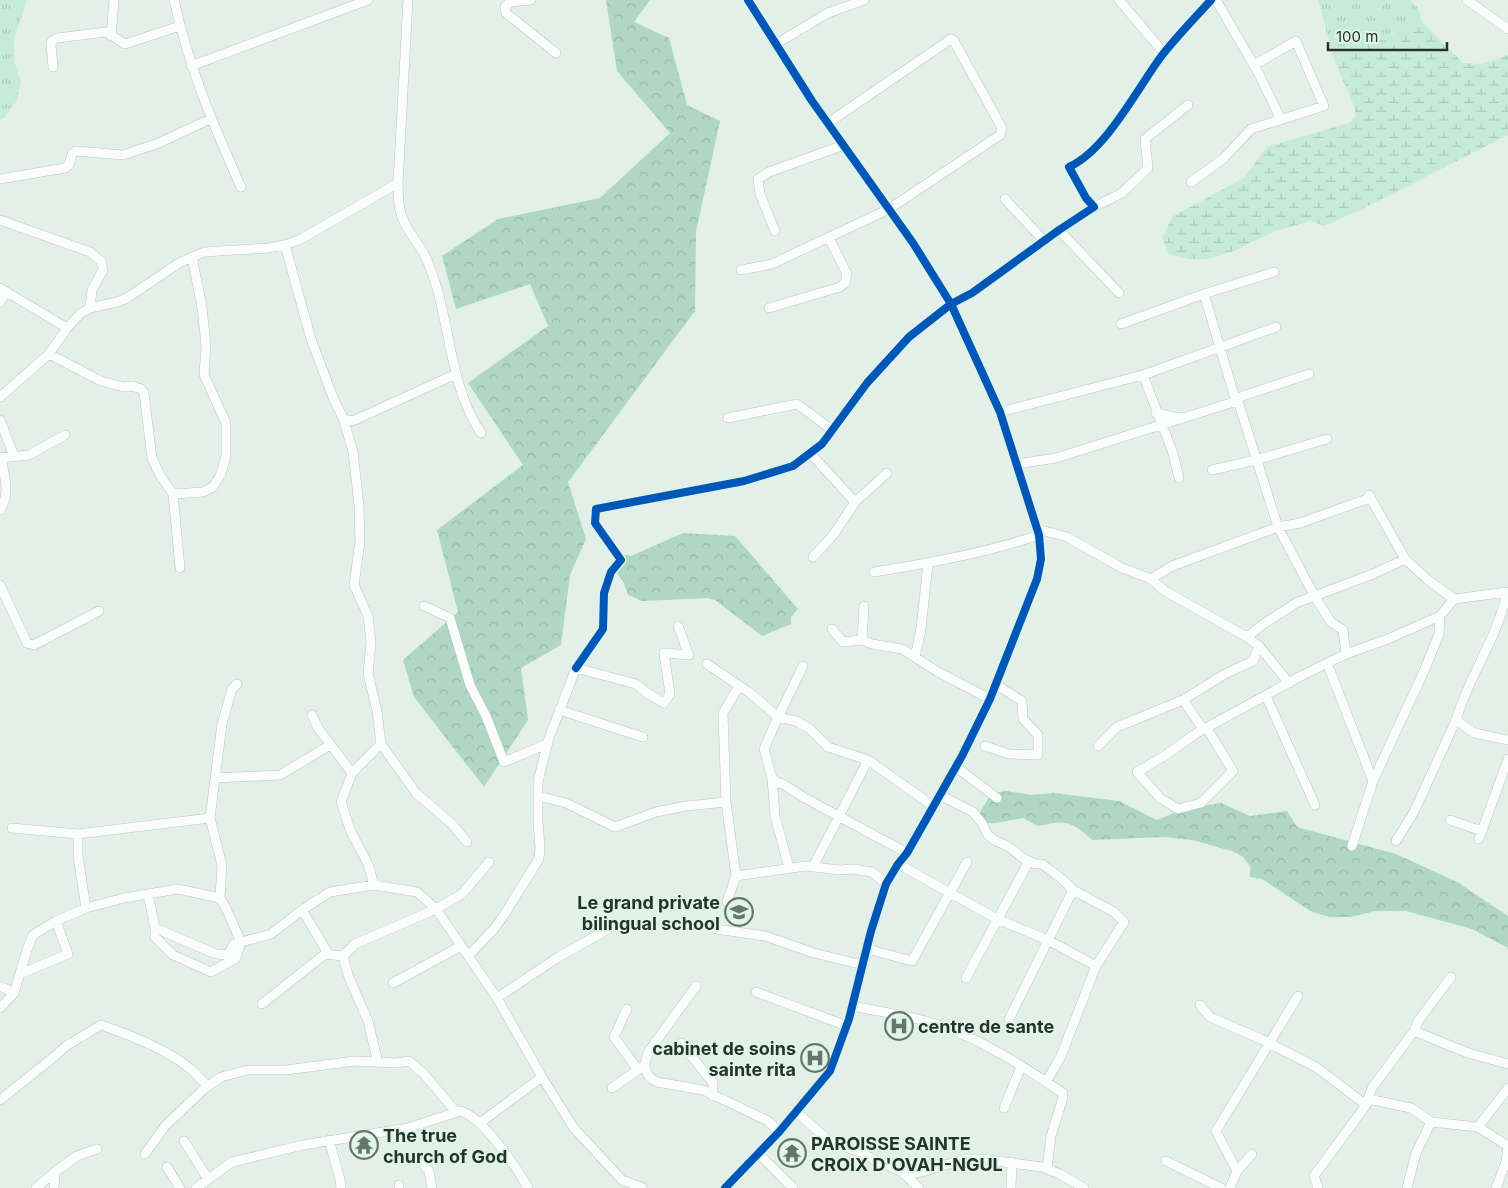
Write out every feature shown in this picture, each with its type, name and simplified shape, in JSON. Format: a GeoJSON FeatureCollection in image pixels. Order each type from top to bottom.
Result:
{"type":"FeatureCollection","features":[{"type":"Feature","properties":{"kind":"street"},"geometry":{"type":"LineString","coordinates":[[112,36],[114,0]]}},
{"type":"Feature","properties":{"kind":"street"},"geometry":{"type":"LineString","coordinates":[[174,0],[191,66],[210,118],[240,187]]}},
{"type":"Feature","properties":{"kind":"street"},"geometry":{"type":"LineString","coordinates":[[191,66],[368,0]]}},
{"type":"Feature","properties":{"kind":"street"},"geometry":{"type":"LineString","coordinates":[[408,0],[398,183],[400,213],[425,255],[434,278],[456,374],[470,413],[481,433]]}},
{"type":"Feature","properties":{"kind":"street"},"geometry":{"type":"LineString","coordinates":[[531,0],[510,2],[505,6],[506,13],[556,53]]}},
{"type":"Feature","properties":{"kind":"street"},"geometry":{"type":"LineString","coordinates":[[776,44],[828,13],[864,0]]}},
{"type":"Feature","properties":{"kind":"street"},"geometry":{"type":"LineString","coordinates":[[1119,0],[1164,53]]}},
{"type":"Feature","properties":{"kind":"street"},"geometry":{"type":"LineString","coordinates":[[1094,208],[1086,198],[1069,167],[1086,157],[1124,113],[1145,78],[1164,53],[1211,0]]}},
{"type":"Feature","properties":{"kind":"street"},"geometry":{"type":"LineString","coordinates":[[1216,0],[1254,65],[1281,120]]}},
{"type":"Feature","properties":{"kind":"street"},"geometry":{"type":"LineString","coordinates":[[1467,0],[1508,29]]}},
{"type":"Feature","properties":{"kind":"street"},"geometry":{"type":"LineString","coordinates":[[725,1188],[779,1132],[830,1071],[853,1006],[886,884],[907,853],[956,767],[990,700],[1037,579],[1041,559],[1038,532],[1000,412],[951,304],[913,243],[828,123],[776,44],[751,1]]}},
{"type":"Feature","properties":{"kind":"street"},"geometry":{"type":"LineString","coordinates":[[53,67],[51,44],[54,40],[104,31],[125,44],[180,26]]}},
{"type":"Feature","properties":{"kind":"street"},"geometry":{"type":"LineString","coordinates":[[741,270],[772,264],[889,209],[1002,132],[1002,128],[978,82],[954,41],[949,40],[828,123]]}},
{"type":"Feature","properties":{"kind":"street"},"geometry":{"type":"LineString","coordinates":[[1191,182],[1223,159],[1251,129],[1324,106],[1296,41],[1254,65]]}},
{"type":"Feature","properties":{"kind":"street"},"geometry":{"type":"LineString","coordinates":[[468,956],[494,929],[539,859],[538,782],[547,744],[576,668],[603,629],[604,593],[611,572],[621,560],[595,523],[596,509],[744,481],[793,466],[822,444],[867,383],[909,337],[951,304],[972,293],[1059,230],[1122,193],[1148,168],[1145,139],[1188,106]]}},
{"type":"Feature","properties":{"kind":"street"},"geometry":{"type":"LineString","coordinates":[[0,179],[65,168],[69,165],[72,154],[76,151],[123,155],[141,150],[210,118]]}},
{"type":"Feature","properties":{"kind":"street"},"geometry":{"type":"LineString","coordinates":[[776,231],[760,194],[758,179],[769,172],[844,145]]}},
{"type":"Feature","properties":{"kind":"street"},"geometry":{"type":"LineString","coordinates":[[0,397],[49,354],[67,328],[80,314],[90,308],[127,298],[179,263],[210,250],[252,249],[285,245],[301,239],[398,183]]}},
{"type":"Feature","properties":{"kind":"street"},"geometry":{"type":"LineString","coordinates":[[1005,199],[1044,241]]}},
{"type":"Feature","properties":{"kind":"street"},"geometry":{"type":"LineString","coordinates":[[0,220],[90,252],[101,260],[102,270],[94,284],[90,308]]}},
{"type":"Feature","properties":{"kind":"street"},"geometry":{"type":"LineString","coordinates":[[1059,230],[1119,293]]}},
{"type":"Feature","properties":{"kind":"street"},"geometry":{"type":"LineString","coordinates":[[769,308],[840,287],[845,282],[847,274],[829,238]]}},
{"type":"Feature","properties":{"kind":"street"},"geometry":{"type":"LineString","coordinates":[[285,245],[311,339],[334,400],[343,418],[353,451],[359,506],[360,541],[354,585],[368,616],[371,642],[368,674],[377,711],[381,744],[416,793],[452,824],[467,842]]}},
{"type":"Feature","properties":{"kind":"street"},"geometry":{"type":"LineString","coordinates":[[173,494],[203,492],[213,487],[222,474],[226,456],[226,423],[204,375],[206,346],[202,308],[192,257]]}},
{"type":"Feature","properties":{"kind":"street"},"geometry":{"type":"LineString","coordinates":[[1121,324],[1204,294],[1274,272]]}},
{"type":"Feature","properties":{"kind":"street"},"geometry":{"type":"LineString","coordinates":[[0,302],[3,290],[67,328]]}},
{"type":"Feature","properties":{"kind":"street"},"geometry":{"type":"LineString","coordinates":[[1204,294],[1278,527],[1315,597],[1331,622],[1343,630],[1346,654]]}},
{"type":"Feature","properties":{"kind":"street"},"geometry":{"type":"LineString","coordinates":[[1000,412],[1143,375],[1276,327]]}},
{"type":"Feature","properties":{"kind":"street"},"geometry":{"type":"LineString","coordinates":[[49,354],[101,380],[124,388],[132,386],[141,389],[145,397],[152,458],[160,475],[173,494],[180,568]]}},
{"type":"Feature","properties":{"kind":"street"},"geometry":{"type":"LineString","coordinates":[[343,418],[349,421],[355,420],[456,374]]}},
{"type":"Feature","properties":{"kind":"street"},"geometry":{"type":"LineString","coordinates":[[1156,413],[1178,418],[1309,374]]}},
{"type":"Feature","properties":{"kind":"street"},"geometry":{"type":"LineString","coordinates":[[1143,375],[1172,453],[1179,478]]}},
{"type":"Feature","properties":{"kind":"street"},"geometry":{"type":"LineString","coordinates":[[1016,464],[1056,458],[1161,426],[1236,399]]}},
{"type":"Feature","properties":{"kind":"street"},"geometry":{"type":"LineString","coordinates":[[728,418],[797,404],[832,430]]}},
{"type":"Feature","properties":{"kind":"street"},"geometry":{"type":"LineString","coordinates":[[0,420],[14,456]]}},
{"type":"Feature","properties":{"kind":"street"},"geometry":{"type":"LineString","coordinates":[[0,510],[4,504],[6,491],[1,457],[29,455],[65,435]]}},
{"type":"Feature","properties":{"kind":"street"},"geometry":{"type":"LineString","coordinates":[[1212,470],[1256,460],[1327,439]]}},
{"type":"Feature","properties":{"kind":"street"},"geometry":{"type":"LineString","coordinates":[[810,453],[856,502]]}},
{"type":"Feature","properties":{"kind":"street"},"geometry":{"type":"LineString","coordinates":[[813,557],[834,534],[856,502],[887,473]]}},
{"type":"Feature","properties":{"kind":"street"},"geometry":{"type":"LineString","coordinates":[[1151,579],[1172,566],[1278,527],[1300,523],[1370,496],[1405,559],[1428,580],[1454,599]]}},
{"type":"Feature","properties":{"kind":"street"},"geometry":{"type":"LineString","coordinates":[[874,572],[989,550],[1038,532],[1067,537],[1097,552],[1122,568],[1151,579],[1165,591],[1247,637],[1259,646],[1289,683]]}},
{"type":"Feature","properties":{"kind":"street"},"geometry":{"type":"LineString","coordinates":[[1247,637],[1296,603],[1374,574],[1405,559]]}},
{"type":"Feature","properties":{"kind":"street"},"geometry":{"type":"LineString","coordinates":[[915,657],[922,625],[928,563]]}},
{"type":"Feature","properties":{"kind":"street"},"geometry":{"type":"LineString","coordinates":[[0,584],[27,643],[30,645],[34,645],[99,610]]}},
{"type":"Feature","properties":{"kind":"street"},"geometry":{"type":"LineString","coordinates":[[1183,700],[1204,728],[1233,771],[1201,803],[1178,809],[1160,798],[1137,772],[1166,755],[1204,728],[1327,663],[1440,616],[1454,599],[1507,592],[1504,608],[1499,616],[1497,626],[1470,683],[1456,720],[1414,812],[1396,842]]}},
{"type":"Feature","properties":{"kind":"street"},"geometry":{"type":"LineString","coordinates":[[424,606],[450,618],[470,685],[486,716],[504,762],[547,744]]}},
{"type":"Feature","properties":{"kind":"street"},"geometry":{"type":"LineString","coordinates":[[862,640],[864,606]]}},
{"type":"Feature","properties":{"kind":"street"},"geometry":{"type":"LineString","coordinates":[[1352,846],[1373,781],[1440,634],[1440,616]]}},
{"type":"Feature","properties":{"kind":"street"},"geometry":{"type":"LineString","coordinates":[[576,668],[636,684],[664,703],[670,694],[664,654],[689,655],[678,626]]}},
{"type":"Feature","properties":{"kind":"street"},"geometry":{"type":"LineString","coordinates":[[832,629],[843,642],[862,640],[872,644],[902,649],[938,672],[990,700]]}},
{"type":"Feature","properties":{"kind":"street"},"geometry":{"type":"LineString","coordinates":[[1098,746],[1117,727],[1183,700],[1225,674],[1253,661],[1259,646]]}},
{"type":"Feature","properties":{"kind":"street"},"geometry":{"type":"LineString","coordinates":[[1327,663],[1373,781]]}},
{"type":"Feature","properties":{"kind":"street"},"geometry":{"type":"LineString","coordinates":[[706,664],[739,686],[778,717],[796,722],[810,729],[828,747],[868,760],[933,806]]}},
{"type":"Feature","properties":{"kind":"street"},"geometry":{"type":"LineString","coordinates":[[789,868],[775,816],[772,778],[764,750],[803,666]]}},
{"type":"Feature","properties":{"kind":"street"},"geometry":{"type":"LineString","coordinates":[[148,894],[155,937],[173,955],[211,972],[236,958],[241,942],[220,898],[222,865],[210,818],[222,724],[232,689],[237,684]]}},
{"type":"Feature","properties":{"kind":"street"},"geometry":{"type":"LineString","coordinates":[[985,746],[1009,754],[1038,755],[1038,735],[1023,719],[1022,701],[996,684]]}},
{"type":"Feature","properties":{"kind":"street"},"geometry":{"type":"LineString","coordinates":[[727,902],[736,876],[726,802],[722,713],[739,686]]}},
{"type":"Feature","properties":{"kind":"street"},"geometry":{"type":"LineString","coordinates":[[1266,696],[1315,805]]}},
{"type":"Feature","properties":{"kind":"street"},"geometry":{"type":"LineString","coordinates":[[560,710],[643,737]]}},
{"type":"Feature","properties":{"kind":"street"},"geometry":{"type":"LineString","coordinates":[[312,715],[318,728],[352,773]]}},
{"type":"Feature","properties":{"kind":"street"},"geometry":{"type":"LineString","coordinates":[[1456,720],[1474,732],[1508,740]]}},
{"type":"Feature","properties":{"kind":"street"},"geometry":{"type":"LineString","coordinates":[[374,885],[368,864],[351,832],[341,802],[352,773],[381,744]]}},
{"type":"Feature","properties":{"kind":"street"},"geometry":{"type":"LineString","coordinates":[[215,778],[280,775],[330,745]]}},
{"type":"Feature","properties":{"kind":"street"},"geometry":{"type":"LineString","coordinates":[[1450,820],[1480,835],[1508,759]]}},
{"type":"Feature","properties":{"kind":"street"},"geometry":{"type":"LineString","coordinates":[[813,867],[868,760]]}},
{"type":"Feature","properties":{"kind":"street"},"geometry":{"type":"LineString","coordinates":[[956,767],[997,798]]}},
{"type":"Feature","properties":{"kind":"street"},"geometry":{"type":"LineString","coordinates":[[772,778],[803,797],[907,853]]}},
{"type":"Feature","properties":{"kind":"street"},"geometry":{"type":"LineString","coordinates":[[940,794],[973,812],[982,823],[988,835],[994,840],[1009,847],[1023,858],[1035,864],[1042,864],[1073,890],[1114,912],[1124,922],[1096,966],[1061,1056],[1046,1082]]}},
{"type":"Feature","properties":{"kind":"street"},"geometry":{"type":"LineString","coordinates":[[538,796],[566,803],[615,826],[656,812],[686,806],[726,802]]}},
{"type":"Feature","properties":{"kind":"street"},"geometry":{"type":"LineString","coordinates":[[12,828],[78,834],[210,818]]}},
{"type":"Feature","properties":{"kind":"street"},"geometry":{"type":"LineString","coordinates":[[78,834],[78,856],[86,908]]}},
{"type":"Feature","properties":{"kind":"street"},"geometry":{"type":"LineString","coordinates":[[966,978],[1029,861]]}},
{"type":"Feature","properties":{"kind":"street"},"geometry":{"type":"LineString","coordinates":[[343,956],[355,944],[436,909],[462,894],[489,862]]}},
{"type":"Feature","properties":{"kind":"street"},"geometry":{"type":"LineString","coordinates":[[867,949],[912,961],[967,862]]}},
{"type":"Feature","properties":{"kind":"street"},"geometry":{"type":"LineString","coordinates":[[898,864],[997,919],[1048,940],[1096,966]]}},
{"type":"Feature","properties":{"kind":"street"},"geometry":{"type":"LineString","coordinates":[[736,876],[806,866],[827,867],[840,870],[853,869],[872,872],[886,884]]}},
{"type":"Feature","properties":{"kind":"street"},"geometry":{"type":"LineString","coordinates":[[155,928],[216,954],[228,955],[234,944],[271,934],[302,910],[330,892],[374,885],[417,892],[436,909],[497,998],[572,1127],[622,1180],[643,1188]]}},
{"type":"Feature","properties":{"kind":"street"},"geometry":{"type":"LineString","coordinates":[[0,1008],[14,993],[27,950],[34,935],[56,921],[86,908],[124,898],[178,889],[220,898]]}},
{"type":"Feature","properties":{"kind":"street"},"geometry":{"type":"LineString","coordinates":[[1008,1019],[1073,890]]}},
{"type":"Feature","properties":{"kind":"street"},"geometry":{"type":"LineString","coordinates":[[302,910],[328,953]]}},
{"type":"Feature","properties":{"kind":"street"},"geometry":{"type":"LineString","coordinates":[[20,974],[68,954],[56,921]]}},
{"type":"Feature","properties":{"kind":"street"},"geometry":{"type":"LineString","coordinates":[[497,998],[558,958],[616,924]]}},
{"type":"Feature","properties":{"kind":"street"},"geometry":{"type":"LineString","coordinates":[[716,929],[765,936],[814,953],[863,965]]}},
{"type":"Feature","properties":{"kind":"street"},"geometry":{"type":"LineString","coordinates":[[392,982],[461,946]]}},
{"type":"Feature","properties":{"kind":"street"},"geometry":{"type":"LineString","coordinates":[[262,1004],[318,958],[328,953],[343,956]]}},
{"type":"Feature","properties":{"kind":"street"},"geometry":{"type":"LineString","coordinates":[[343,956],[348,975],[368,1021],[378,1063]]}},
{"type":"Feature","properties":{"kind":"street"},"geometry":{"type":"LineString","coordinates":[[1318,1188],[1314,1176],[1367,1102],[1372,1088],[1414,1031],[1418,1021],[1451,977]]}},
{"type":"Feature","properties":{"kind":"street"},"geometry":{"type":"LineString","coordinates":[[0,986],[14,993]]}},
{"type":"Feature","properties":{"kind":"street"},"geometry":{"type":"LineString","coordinates":[[612,1088],[641,1068],[649,1051],[696,986]]}},
{"type":"Feature","properties":{"kind":"street"},"geometry":{"type":"LineString","coordinates":[[756,992],[847,1026]]}},
{"type":"Feature","properties":{"kind":"street"},"geometry":{"type":"LineString","coordinates":[[1237,1171],[1216,1131],[1298,996]]}},
{"type":"Feature","properties":{"kind":"street"},"geometry":{"type":"LineString","coordinates":[[1200,1005],[1210,1017],[1269,1043],[1316,1067],[1367,1102],[1411,1108],[1431,1122],[1478,1127],[1508,1146],[1506,1162],[1496,1188]]}},
{"type":"Feature","properties":{"kind":"street"},"geometry":{"type":"LineString","coordinates":[[853,1006],[938,1024],[982,1043],[1063,1093],[1051,1136],[1046,1168]]}},
{"type":"Feature","properties":{"kind":"street"},"geometry":{"type":"LineString","coordinates":[[627,1009],[614,1037],[650,1079],[657,1082],[703,1090],[768,1121],[779,1132]]}},
{"type":"Feature","properties":{"kind":"street"},"geometry":{"type":"LineString","coordinates":[[0,1100],[66,1046],[101,1025],[178,1060],[189,1067],[208,1086]]}},
{"type":"Feature","properties":{"kind":"street"},"geometry":{"type":"LineString","coordinates":[[1414,1031],[1468,1053],[1508,1064]]}},
{"type":"Feature","properties":{"kind":"street"},"geometry":{"type":"LineString","coordinates":[[681,1044],[713,1083],[713,1096]]}},
{"type":"Feature","properties":{"kind":"street"},"geometry":{"type":"LineString","coordinates":[[145,1154],[165,1126],[208,1086],[221,1077],[248,1070],[286,1070],[355,1061],[378,1063],[409,1061],[424,1074],[456,1112]]}},
{"type":"Feature","properties":{"kind":"street"},"geometry":{"type":"LineString","coordinates":[[1004,1108],[1021,1067]]}},
{"type":"Feature","properties":{"kind":"street"},"geometry":{"type":"LineString","coordinates":[[480,1123],[542,1077]]}},
{"type":"Feature","properties":{"kind":"street"},"geometry":{"type":"LineString","coordinates":[[1478,1127],[1508,1088]]}},
{"type":"Feature","properties":{"kind":"street"},"geometry":{"type":"LineString","coordinates":[[196,1188],[232,1162],[286,1148],[408,1128],[456,1112],[465,1113],[480,1123],[514,1166],[528,1188]]}},
{"type":"Feature","properties":{"kind":"street"},"geometry":{"type":"LineString","coordinates":[[796,1112],[832,1143],[863,1154],[902,1172],[919,1188]]}},
{"type":"Feature","properties":{"kind":"street"},"geometry":{"type":"LineString","coordinates":[[1407,1188],[1416,1153],[1431,1122]]}},
{"type":"Feature","properties":{"kind":"street"},"geometry":{"type":"LineString","coordinates":[[329,1140],[340,1179],[340,1188]]}},
{"type":"Feature","properties":{"kind":"street"},"geometry":{"type":"LineString","coordinates":[[184,1141],[208,1179]]}},
{"type":"Feature","properties":{"kind":"street"},"geometry":{"type":"LineString","coordinates":[[36,1188],[77,1156],[97,1149]]}},
{"type":"Feature","properties":{"kind":"street"},"geometry":{"type":"LineString","coordinates":[[758,1153],[793,1188]]}},
{"type":"Feature","properties":{"kind":"street"},"geometry":{"type":"LineString","coordinates":[[1230,1188],[1237,1171],[1252,1154]]}},
{"type":"Feature","properties":{"kind":"street"},"geometry":{"type":"LineString","coordinates":[[902,1172],[922,1172],[965,1159],[1012,1162],[1046,1168],[1084,1188]]}},
{"type":"Feature","properties":{"kind":"street"},"geometry":{"type":"LineString","coordinates":[[1166,1161],[1221,1188]]}},
{"type":"Feature","properties":{"kind":"street"},"geometry":{"type":"LineString","coordinates":[[1011,1188],[1012,1162]]}},
{"type":"Feature","properties":{"kind":"street"},"geometry":{"type":"LineString","coordinates":[[424,1165],[429,1172],[432,1188]]}},
{"type":"Feature","properties":{"kind":"street"},"geometry":{"type":"LineString","coordinates":[[167,1167],[180,1188]]}},
{"type":"Feature","properties":{"kind":"street"},"geometry":{"type":"LineString","coordinates":[[54,1188],[55,1172]]}},
{"type":"Feature","properties":{"kind":"green space"},"geometry":{"type":"Polygon","coordinates":[[[0,0],[27,0],[14,40],[14,61],[21,82],[16,102],[3,119],[0,119],[0,0]]]}},
{"type":"Feature","properties":{"kind":"green space"},"geometry":{"type":"Polygon","coordinates":[[[606,0],[650,0],[634,22],[669,38],[687,105],[720,121],[696,232],[695,311],[568,482],[586,539],[570,575],[561,645],[521,668],[528,720],[484,787],[414,697],[403,660],[458,612],[437,530],[523,465],[468,383],[548,326],[530,284],[456,309],[442,256],[498,219],[600,198],[670,133],[617,71],[606,0]]]}},
{"type":"Feature","properties":{"kind":"green space"},"geometry":{"type":"Polygon","coordinates":[[[1318,0],[1411,0],[1419,10],[1422,22],[1334,60],[1318,0]]]}},
{"type":"Feature","properties":{"kind":"green space"},"geometry":{"type":"Polygon","coordinates":[[[1422,22],[1463,63],[1482,64],[1508,55],[1508,135],[1325,226],[1310,221],[1275,231],[1234,251],[1208,259],[1190,259],[1169,254],[1162,237],[1173,216],[1244,178],[1267,147],[1349,123],[1355,117],[1355,108],[1334,60],[1422,22]]]}},
{"type":"Feature","properties":{"kind":"green space"},"geometry":{"type":"Polygon","coordinates":[[[683,533],[735,536],[798,609],[791,617],[791,624],[762,636],[715,600],[708,598],[642,601],[628,595],[623,581],[613,568],[616,553],[631,556],[683,533]]]}},
{"type":"Feature","properties":{"kind":"green space"},"geometry":{"type":"Polygon","coordinates":[[[1006,791],[1031,795],[1054,793],[1119,801],[1157,820],[1187,808],[1221,803],[1250,816],[1287,811],[1297,827],[1396,854],[1457,882],[1508,916],[1508,948],[1472,929],[1406,911],[1375,911],[1351,917],[1330,917],[1312,912],[1262,879],[1250,877],[1250,866],[1243,857],[1232,851],[1192,840],[1164,837],[1092,840],[1068,823],[1038,826],[1023,818],[983,823],[977,817],[991,794],[1006,791]]]}},
{"type":"Feature","properties":{"kind":"cycle path"},"geometry":{"type":"LineString","coordinates":[[725,1188],[779,1132],[830,1071],[849,1019],[871,931],[886,884],[907,853],[962,756],[990,699],[1037,579],[1041,559],[1039,535],[1000,412],[951,304],[913,243],[812,101],[748,0]]}},
{"type":"Feature","properties":{"kind":"cycle path"},"geometry":{"type":"LineString","coordinates":[[576,668],[603,629],[604,593],[611,572],[621,560],[595,523],[596,509],[744,481],[793,466],[822,444],[867,383],[909,337],[951,304],[972,293],[1094,207],[1086,198],[1069,167],[1083,159],[1108,134],[1160,58],[1211,0]]}},
{"type":"Feature","properties":{"kind":"place","name":"Le grand private bilingual school"},"geometry":{"type":"Point","coordinates":[739,912]}},
{"type":"Feature","properties":{"kind":"place","name":"centre de sante"},"geometry":{"type":"Point","coordinates":[899,1026]}},
{"type":"Feature","properties":{"kind":"place","name":"cabinet de soins sainte rita"},"geometry":{"type":"Point","coordinates":[815,1058]}},
{"type":"Feature","properties":{"kind":"place","name":"The true church of God"},"geometry":{"type":"Point","coordinates":[364,1145]}},
{"type":"Feature","properties":{"kind":"place","name":"PAROISSE SAINTE CROIX D'OVAH-NGUL"},"geometry":{"type":"Point","coordinates":[792,1153]}}]}
